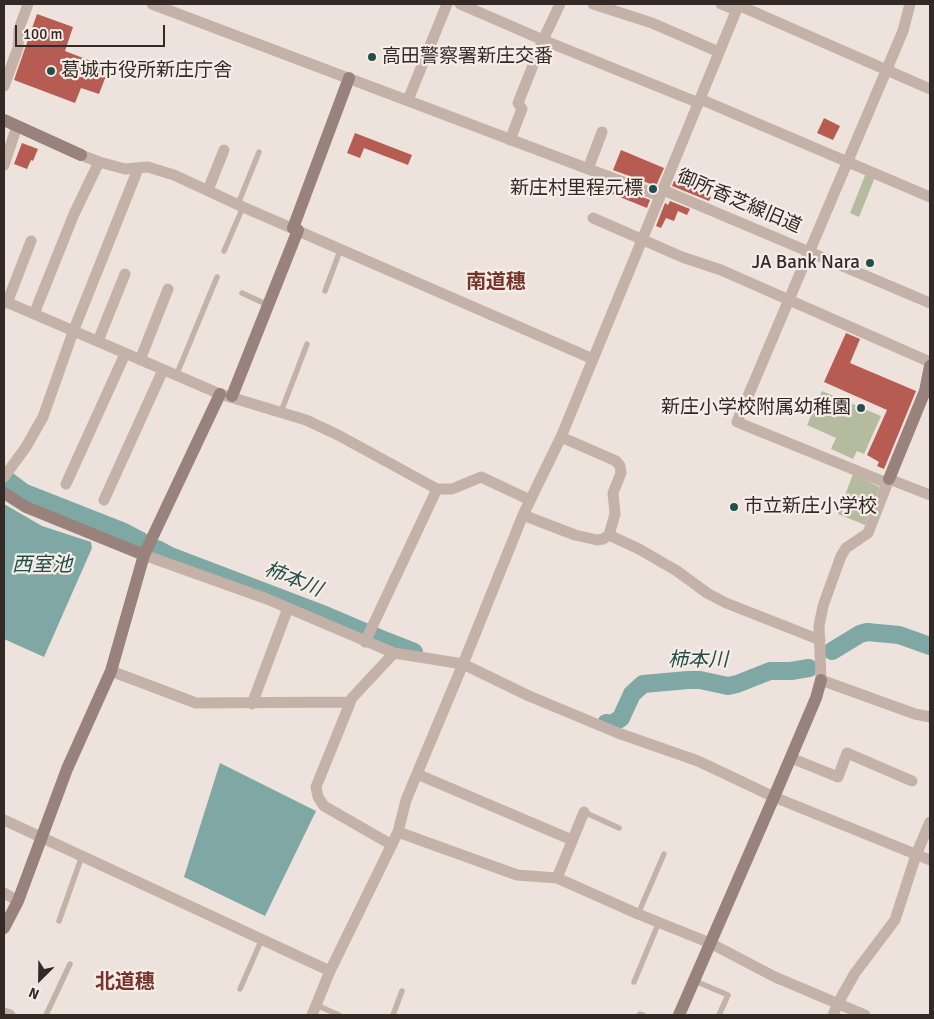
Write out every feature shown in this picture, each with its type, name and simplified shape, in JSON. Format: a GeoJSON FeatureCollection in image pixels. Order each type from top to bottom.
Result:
{"type":"FeatureCollection","features":[{"type":"Feature","properties":{"kind":"street"},"geometry":{"type":"LineString","coordinates":[[4,86],[18,48],[19,29],[28,4]]}},
{"type":"Feature","properties":{"kind":"street"},"geometry":{"type":"LineString","coordinates":[[152,4],[588,169],[661,193],[561,437],[522,515],[463,664],[406,800],[398,832],[330,970],[314,1010]]}},
{"type":"Feature","properties":{"kind":"street"},"geometry":{"type":"LineString","coordinates":[[408,100],[447,4]]}},
{"type":"Feature","properties":{"kind":"street"},"geometry":{"type":"LineString","coordinates":[[460,4],[543,40],[847,161],[930,197]]}},
{"type":"Feature","properties":{"kind":"street"},"geometry":{"type":"LineString","coordinates":[[510,140],[522,109],[518,103],[543,40],[560,4]]}},
{"type":"Feature","properties":{"kind":"street"},"geometry":{"type":"LineString","coordinates":[[593,4],[652,23],[719,52]]}},
{"type":"Feature","properties":{"kind":"street"},"geometry":{"type":"LineString","coordinates":[[721,4],[738,6],[930,89]]}},
{"type":"Feature","properties":{"kind":"street"},"geometry":{"type":"LineString","coordinates":[[910,4],[902,31],[886,70],[737,422],[888,481],[930,495]]}},
{"type":"Feature","properties":{"kind":"street","name":"御所香芝線旧道"},"geometry":{"type":"LineString","coordinates":[[738,6],[661,193],[810,252],[930,303]]}},
{"type":"Feature","properties":{"kind":"street"},"geometry":{"type":"LineString","coordinates":[[4,928],[18,901],[67,769],[111,671],[144,555],[226,395],[268,305],[349,78]]}},
{"type":"Feature","properties":{"kind":"street"},"geometry":{"type":"LineString","coordinates":[[4,120],[99,162],[126,169],[148,167],[174,175],[240,206],[341,248],[593,359]]}},
{"type":"Feature","properties":{"kind":"street"},"geometry":{"type":"LineString","coordinates":[[4,165],[17,126]]}},
{"type":"Feature","properties":{"kind":"street"},"geometry":{"type":"LineString","coordinates":[[588,169],[602,132]]}},
{"type":"Feature","properties":{"kind":"street"},"geometry":{"type":"LineString","coordinates":[[208,190],[224,150]]}},
{"type":"Feature","properties":{"kind":"street"},"geometry":{"type":"LineString","coordinates":[[34,314],[74,214],[99,162]]}},
{"type":"Feature","properties":{"kind":"street"},"geometry":{"type":"LineString","coordinates":[[4,477],[26,446],[43,417],[73,332],[138,168]]}},
{"type":"Feature","properties":{"kind":"street"},"geometry":{"type":"LineString","coordinates":[[593,218],[682,257],[722,270],[930,362]]}},
{"type":"Feature","properties":{"kind":"street"},"geometry":{"type":"LineString","coordinates":[[32,242],[6,302],[176,376],[226,395],[306,420],[338,435],[437,489],[452,489],[481,477],[530,500]]}},
{"type":"Feature","properties":{"kind":"street"},"geometry":{"type":"LineString","coordinates":[[98,341],[125,274]]}},
{"type":"Feature","properties":{"kind":"street"},"geometry":{"type":"LineString","coordinates":[[140,360],[168,289]]}},
{"type":"Feature","properties":{"kind":"street"},"geometry":{"type":"LineString","coordinates":[[66,484],[125,354]]}},
{"type":"Feature","properties":{"kind":"street"},"geometry":{"type":"LineString","coordinates":[[678,1015],[695,981],[816,698],[821,680],[820,616],[841,556],[846,548],[868,533],[925,391],[930,366]]}},
{"type":"Feature","properties":{"kind":"street"},"geometry":{"type":"LineString","coordinates":[[104,500],[163,370]]}},
{"type":"Feature","properties":{"kind":"street"},"geometry":{"type":"LineString","coordinates":[[522,515],[575,535],[597,540],[603,539],[608,535],[615,514],[613,493],[621,473],[620,466],[616,461],[561,437]]}},
{"type":"Feature","properties":{"kind":"street"},"geometry":{"type":"LineString","coordinates":[[368,636],[437,489]]}},
{"type":"Feature","properties":{"kind":"street"},"geometry":{"type":"LineString","coordinates":[[4,493],[26,507],[144,555],[368,636],[394,653],[463,664],[529,696],[618,733],[698,762],[774,797],[930,860]]}},
{"type":"Feature","properties":{"kind":"street"},"geometry":{"type":"LineString","coordinates":[[608,535],[640,549],[707,593],[726,603],[820,640]]}},
{"type":"Feature","properties":{"kind":"street"},"geometry":{"type":"LineString","coordinates":[[252,704],[288,608]]}},
{"type":"Feature","properties":{"kind":"street"},"geometry":{"type":"LineString","coordinates":[[392,845],[324,806],[318,797],[316,788],[352,698],[394,653]]}},
{"type":"Feature","properties":{"kind":"street"},"geometry":{"type":"LineString","coordinates":[[111,671],[196,703],[350,702]]}},
{"type":"Feature","properties":{"kind":"street"},"geometry":{"type":"LineString","coordinates":[[821,680],[915,714],[930,716]]}},
{"type":"Feature","properties":{"kind":"street"},"geometry":{"type":"LineString","coordinates":[[791,758],[838,777],[848,754],[912,781]]}},
{"type":"Feature","properties":{"kind":"street"},"geometry":{"type":"LineString","coordinates":[[417,774],[572,840]]}},
{"type":"Feature","properties":{"kind":"street"},"geometry":{"type":"LineString","coordinates":[[557,878],[584,812]]}},
{"type":"Feature","properties":{"kind":"street"},"geometry":{"type":"LineString","coordinates":[[4,820],[330,970]]}},
{"type":"Feature","properties":{"kind":"street"},"geometry":{"type":"LineString","coordinates":[[833,1015],[855,972],[895,920],[916,855],[930,822]]}},
{"type":"Feature","properties":{"kind":"street"},"geometry":{"type":"LineString","coordinates":[[398,832],[517,875],[557,878],[710,943],[775,976],[865,1015]]}},
{"type":"Feature","properties":{"kind":"street"},"geometry":{"type":"LineString","coordinates":[[4,893],[18,901]]}},
{"type":"Feature","properties":{"kind":"street"},"geometry":{"type":"LineString","coordinates":[[4,1012],[10,1015]]}},
{"type":"Feature","properties":{"kind":"lane"},"geometry":{"type":"LineString","coordinates":[[224,251],[259,152]]}},
{"type":"Feature","properties":{"kind":"lane"},"geometry":{"type":"LineString","coordinates":[[325,291],[341,248]]}},
{"type":"Feature","properties":{"kind":"lane"},"geometry":{"type":"LineString","coordinates":[[176,376],[217,277]]}},
{"type":"Feature","properties":{"kind":"lane"},"geometry":{"type":"LineString","coordinates":[[242,293],[268,305]]}},
{"type":"Feature","properties":{"kind":"lane"},"geometry":{"type":"LineString","coordinates":[[280,412],[307,344]]}},
{"type":"Feature","properties":{"kind":"lane"},"geometry":{"type":"LineString","coordinates":[[584,812],[619,828]]}},
{"type":"Feature","properties":{"kind":"lane"},"geometry":{"type":"LineString","coordinates":[[638,914],[664,854]]}},
{"type":"Feature","properties":{"kind":"lane"},"geometry":{"type":"LineString","coordinates":[[59,921],[82,856]]}},
{"type":"Feature","properties":{"kind":"lane"},"geometry":{"type":"LineString","coordinates":[[634,982],[659,922]]}},
{"type":"Feature","properties":{"kind":"lane"},"geometry":{"type":"LineString","coordinates":[[240,988],[262,939]]}},
{"type":"Feature","properties":{"kind":"lane"},"geometry":{"type":"LineString","coordinates":[[46,1015],[70,964]]}},
{"type":"Feature","properties":{"kind":"lane"},"geometry":{"type":"LineString","coordinates":[[695,981],[728,996],[719,1015]]}},
{"type":"Feature","properties":{"kind":"lane"},"geometry":{"type":"LineString","coordinates":[[392,1015],[402,991]]}},
{"type":"Feature","properties":{"kind":"lane"},"geometry":{"type":"LineString","coordinates":[[314,1010],[339,1015]]}},
{"type":"Feature","properties":{"kind":"green space"},"geometry":{"type":"Polygon","coordinates":[[[866,173],[875,177],[859,217],[850,213],[866,173]]]}},
{"type":"Feature","properties":{"kind":"green space"},"geometry":{"type":"Polygon","coordinates":[[[822,391],[881,416],[864,454],[857,451],[853,459],[831,449],[836,438],[807,425],[822,391]]]}},
{"type":"Feature","properties":{"kind":"green space"},"geometry":{"type":"Polygon","coordinates":[[[853,474],[880,487],[865,525],[838,514],[853,474]]]}},
{"type":"Feature","properties":{"kind":"water","name":"西室池"},"geometry":{"type":"Polygon","coordinates":[[[4,504],[42,526],[91,542],[92,548],[44,657],[4,639],[4,504]]]}},
{"type":"Feature","properties":{"kind":"water"},"geometry":{"type":"Polygon","coordinates":[[[220,763],[316,811],[265,916],[184,877],[220,763]]]}},
{"type":"Feature","properties":{"kind":"building"},"geometry":{"type":"Polygon","coordinates":[[[37,14],[73,27],[65,51],[109,68],[99,94],[81,88],[75,103],[14,80],[37,14]]]}},
{"type":"Feature","properties":{"kind":"building"},"geometry":{"type":"Polygon","coordinates":[[[824,118],[840,126],[833,140],[817,133],[824,118]]]}},
{"type":"Feature","properties":{"kind":"building"},"geometry":{"type":"Polygon","coordinates":[[[355,133],[412,155],[408,165],[364,148],[360,158],[347,153],[355,133]]]}},
{"type":"Feature","properties":{"kind":"building"},"geometry":{"type":"Polygon","coordinates":[[[22,143],[38,149],[27,169],[14,164],[22,143]]]}},
{"type":"Feature","properties":{"kind":"building"},"geometry":{"type":"Polygon","coordinates":[[[621,150],[664,168],[656,186],[613,170],[621,150]]]}},
{"type":"Feature","properties":{"kind":"building"},"geometry":{"type":"Polygon","coordinates":[[[674,181],[711,197],[709,201],[672,186],[674,181]]]}},
{"type":"Feature","properties":{"kind":"building"},"geometry":{"type":"Polygon","coordinates":[[[608,184],[650,200],[647,208],[605,191],[608,184]]]}},
{"type":"Feature","properties":{"kind":"building"},"geometry":{"type":"Polygon","coordinates":[[[670,201],[690,209],[687,215],[678,211],[674,221],[666,218],[661,228],[656,226],[665,203],[668,205],[670,201]]]}},
{"type":"Feature","properties":{"kind":"building"},"geometry":{"type":"Polygon","coordinates":[[[846,333],[860,339],[850,363],[916,391],[884,469],[877,466],[879,462],[867,455],[887,410],[824,382],[846,333]]]}},
{"type":"Feature","properties":{"kind":"waterway","name":"柿本川"},"geometry":{"type":"LineString","coordinates":[[7,480],[23,492],[122,531],[141,541]]}},
{"type":"Feature","properties":{"kind":"waterway","name":"柿本川"},"geometry":{"type":"LineString","coordinates":[[157,549],[170,556],[325,615],[414,652]]}},
{"type":"Feature","properties":{"kind":"waterway","name":"柿本川"},"geometry":{"type":"LineString","coordinates":[[832,651],[860,634],[867,632],[899,635],[930,646]]}},
{"type":"Feature","properties":{"kind":"waterway","name":"柿本川"},"geometry":{"type":"LineString","coordinates":[[606,723],[612,724],[621,718],[632,694],[643,684],[700,680],[728,686],[770,671],[791,671],[809,668]]}},
{"type":"Feature","properties":{"kind":"place","name":"高田警察署新庄交番"},"geometry":{"type":"Point","coordinates":[372,57]}},
{"type":"Feature","properties":{"kind":"place","name":"葛城市役所新庄庁舎"},"geometry":{"type":"Point","coordinates":[51,71]}},
{"type":"Feature","properties":{"kind":"place","name":"新庄村里程元標"},"geometry":{"type":"Point","coordinates":[653,189]}},
{"type":"Feature","properties":{"kind":"place","name":"JA Bank Nara"},"geometry":{"type":"Point","coordinates":[870,263]}},
{"type":"Feature","properties":{"kind":"place","name":"新庄小学校附属幼稚園"},"geometry":{"type":"Point","coordinates":[861,408]}},
{"type":"Feature","properties":{"kind":"place","name":"市立新庄小学校"},"geometry":{"type":"Point","coordinates":[734,507]}},
{"type":"Feature","properties":{"kind":"district","name":"南道穗"},"geometry":{"type":"Point","coordinates":[496,283]}},
{"type":"Feature","properties":{"kind":"district","name":"北道穗"},"geometry":{"type":"Point","coordinates":[125,983]}}]}
